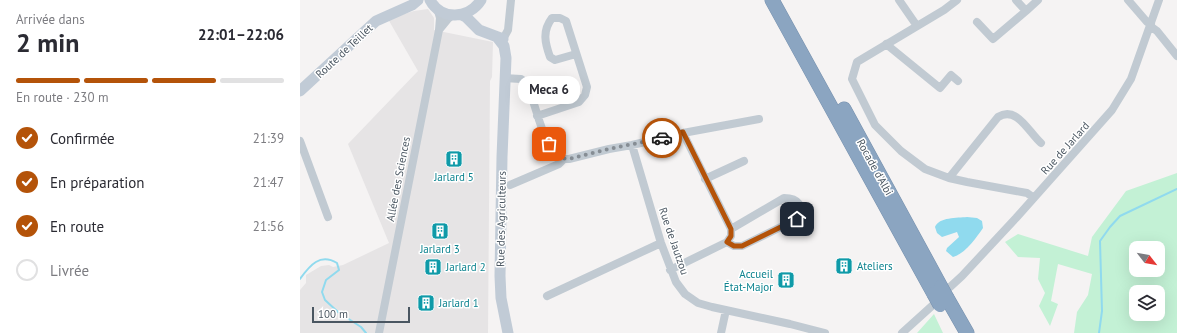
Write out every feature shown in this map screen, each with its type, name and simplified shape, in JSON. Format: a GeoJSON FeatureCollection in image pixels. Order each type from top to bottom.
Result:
{"type":"FeatureCollection","features":[{"type":"Feature","properties":{"kind":"highway","name":"Rocade d'Albi"},"geometry":{"type":"LineString","coordinates":[[772,0],[941,296],[967,333]]}},
{"type":"Feature","properties":{"kind":"highway","name":"Rocade d'Albi"},"geometry":{"type":"LineString","coordinates":[[784,0],[941,296],[956,333]]}},
{"type":"Feature","properties":{"kind":"street"},"geometry":{"type":"LineString","coordinates":[[457,15],[466,17],[479,30],[497,36],[508,30],[512,0]]}},
{"type":"Feature","properties":{"kind":"street"},"geometry":{"type":"LineString","coordinates":[[899,0],[917,26]]}},
{"type":"Feature","properties":{"kind":"street"},"geometry":{"type":"LineString","coordinates":[[957,0],[944,10],[857,62],[852,79],[875,125],[901,151],[925,169],[949,178],[1027,193],[1034,198]]}},
{"type":"Feature","properties":{"kind":"street"},"geometry":{"type":"LineString","coordinates":[[1016,0],[1026,11]]}},
{"type":"Feature","properties":{"kind":"street"},"geometry":{"type":"LineString","coordinates":[[977,22],[993,39],[1038,0]]}},
{"type":"Feature","properties":{"kind":"street"},"geometry":{"type":"LineString","coordinates":[[1128,0],[1157,31],[1177,56]]}},
{"type":"Feature","properties":{"kind":"street","name":"Rue de Jarlard"},"geometry":{"type":"LineString","coordinates":[[902,333],[962,276],[1003,233],[1112,110],[1131,80],[1159,0]]}},
{"type":"Feature","properties":{"kind":"street","name":"Route de Teillet"},"geometry":{"type":"LineString","coordinates":[[300,91],[376,21],[415,2],[434,5],[457,15]]}},
{"type":"Feature","properties":{"kind":"street"},"geometry":{"type":"LineString","coordinates":[[439,30],[448,19],[457,15],[468,13],[479,3]]}},
{"type":"Feature","properties":{"kind":"street","name":"Rue des Agriculteurs"},"geometry":{"type":"LineString","coordinates":[[479,3],[476,12],[478,20],[508,43],[511,51],[507,78],[508,93],[504,105],[500,276],[501,298],[508,333]]}},
{"type":"Feature","properties":{"kind":"street","name":"Allée des Sciences"},"geometry":{"type":"LineString","coordinates":[[379,333],[439,30],[440,18],[434,5]]}},
{"type":"Feature","properties":{"kind":"street"},"geometry":{"type":"LineString","coordinates":[[537,116],[579,102],[585,95],[587,88],[566,22],[560,18],[552,18],[548,24],[544,38],[550,57],[555,60],[576,54]]}},
{"type":"Feature","properties":{"kind":"street"},"geometry":{"type":"LineString","coordinates":[[886,44],[940,88],[951,75],[958,81]]}},
{"type":"Feature","properties":{"kind":"street"},"geometry":{"type":"LineString","coordinates":[[507,78],[521,79],[525,82],[549,144],[558,156],[564,159],[632,145],[683,132],[759,119]]}},
{"type":"Feature","properties":{"kind":"street"},"geometry":{"type":"LineString","coordinates":[[949,178],[998,118],[1003,114],[1013,114],[1028,127],[1036,139],[1041,143]]}},
{"type":"Feature","properties":{"kind":"street"},"geometry":{"type":"LineString","coordinates":[[670,270],[727,242],[731,236],[731,229],[683,132]]}},
{"type":"Feature","properties":{"kind":"street"},"geometry":{"type":"LineString","coordinates":[[300,141],[328,217]]}},
{"type":"Feature","properties":{"kind":"street","name":"Rue de Jautzou"},"geometry":{"type":"LineString","coordinates":[[632,145],[660,243],[670,270],[676,282],[685,294],[698,303],[825,333]]}},
{"type":"Feature","properties":{"kind":"street"},"geometry":{"type":"LineString","coordinates":[[510,185],[559,164],[564,159]]}},
{"type":"Feature","properties":{"kind":"street"},"geometry":{"type":"LineString","coordinates":[[705,178],[744,161]]}},
{"type":"Feature","properties":{"kind":"street"},"geometry":{"type":"LineString","coordinates":[[727,242],[734,246],[742,246],[780,228],[797,219],[801,213],[800,207],[793,198],[784,198],[731,229]]}},
{"type":"Feature","properties":{"kind":"street"},"geometry":{"type":"LineString","coordinates":[[547,296],[660,243]]}},
{"type":"Feature","properties":{"kind":"street"},"geometry":{"type":"LineString","coordinates":[[721,333],[726,310]]}},
{"type":"Feature","properties":{"kind":"shaded area"},"geometry":{"type":"Polygon","coordinates":[[[428,9],[434,18],[434,30],[493,42],[492,77],[490,81],[488,333],[300,333],[300,290],[306,283],[306,275],[321,266],[329,265],[333,267],[343,265],[389,243],[348,144],[418,71],[388,19],[414,11],[428,9]]]}},
{"type":"Feature","properties":{"kind":"green space"},"geometry":{"type":"Polygon","coordinates":[[[1177,173],[1177,333],[1074,333],[1077,312],[1088,295],[1092,274],[1058,264],[1051,301],[1058,304],[1050,326],[1039,306],[1045,293],[1038,279],[1040,258],[1018,257],[1005,242],[1018,234],[1088,256],[1092,237],[1126,191],[1177,173]]]}},
{"type":"Feature","properties":{"kind":"green space"},"geometry":{"type":"Polygon","coordinates":[[[934,314],[943,333],[917,333],[934,314]]]}},
{"type":"Feature","properties":{"kind":"water"},"geometry":{"type":"Polygon","coordinates":[[[967,217],[977,218],[982,221],[983,228],[974,241],[962,253],[953,257],[946,251],[947,248],[959,237],[957,232],[942,237],[937,233],[935,227],[940,221],[967,217]]]}},
{"type":"Feature","properties":{"kind":"waterway"},"geometry":{"type":"LineString","coordinates":[[1099,333],[1102,311],[1100,241],[1120,216],[1177,189]]}},
{"type":"Feature","properties":{"kind":"waterway"},"geometry":{"type":"LineString","coordinates":[[300,279],[312,265],[320,260],[331,260],[337,263],[339,270],[326,280],[322,292],[325,300],[338,312],[361,327],[366,333]]}},
{"type":"Feature","properties":{"kind":"way so far"},"geometry":{"type":"LineString","coordinates":[[549,144],[558,156],[564,159],[569,159],[662,138]]}},
{"type":"Feature","properties":{"kind":"place","name":"Meca 6"},"geometry":{"type":"Point","coordinates":[549,144]}},
{"type":"Feature","properties":{"kind":"place","name":"Jarlard 5"},"geometry":{"type":"Point","coordinates":[454,159]}},
{"type":"Feature","properties":{"kind":"place","name":"Jarlard 3"},"geometry":{"type":"Point","coordinates":[440,231]}},
{"type":"Feature","properties":{"kind":"place","name":"Ateliers"},"geometry":{"type":"Point","coordinates":[844,266]}},
{"type":"Feature","properties":{"kind":"place","name":"Jarlard 2"},"geometry":{"type":"Point","coordinates":[433,267]}},
{"type":"Feature","properties":{"kind":"place","name":"Accueil État-Major"},"geometry":{"type":"Point","coordinates":[786,280]}},
{"type":"Feature","properties":{"kind":"place","name":"Jarlard 1"},"geometry":{"type":"Point","coordinates":[426,303]}},
{"type":"Feature","properties":{"kind":"route"},"geometry":{"type":"LineString","coordinates":[[662,138],[683,132],[731,229],[731,236],[727,242],[734,246],[742,246],[797,219]]}}]}
